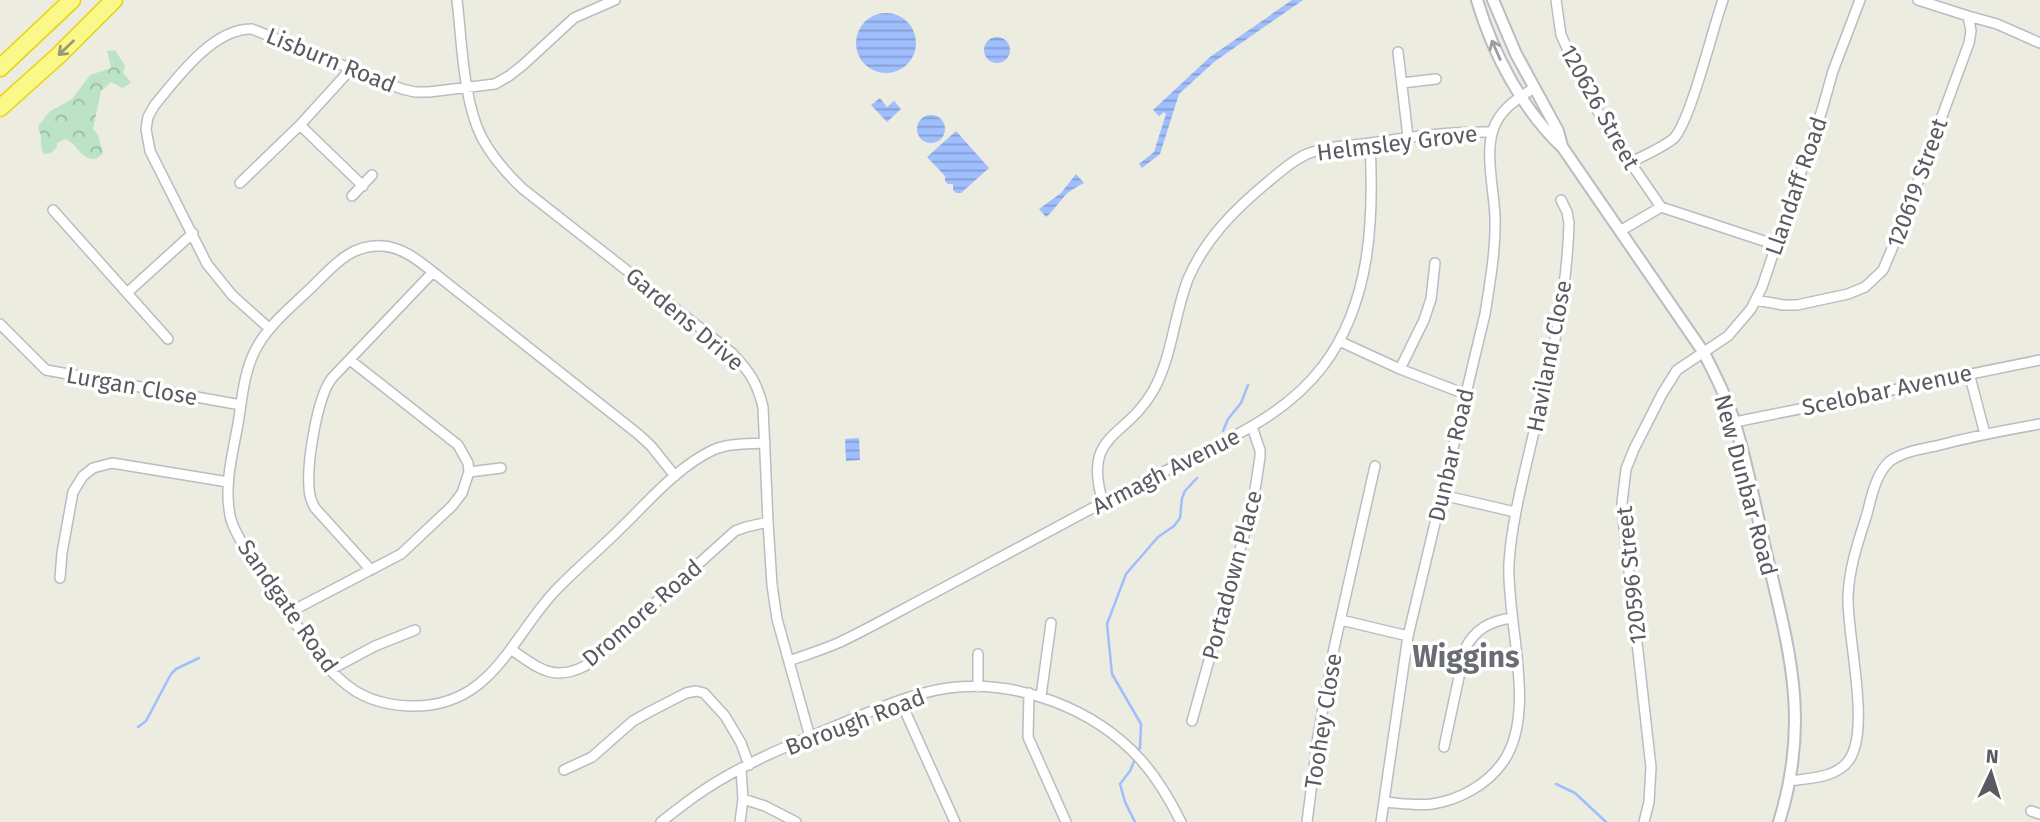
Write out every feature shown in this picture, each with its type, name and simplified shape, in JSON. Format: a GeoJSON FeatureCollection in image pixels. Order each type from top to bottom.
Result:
{"type":"FeatureCollection","features":[{"type":"Feature","properties":{"kind":"highway"},"geometry":{"type":"LineString","coordinates":[[0,68],[72,0]]}},
{"type":"Feature","properties":{"kind":"highway"},"geometry":{"type":"LineString","coordinates":[[0,108],[59,55],[114,0]]}},
{"type":"Feature","properties":{"kind":"street","name":"Gardens Drive"},"geometry":{"type":"LineString","coordinates":[[457,0],[472,110],[482,137],[506,172],[523,189],[732,352],[751,373],[763,407],[772,585],[777,619],[810,737]]}},
{"type":"Feature","properties":{"kind":"street","name":"Lisburn Road"},"geometry":{"type":"LineString","coordinates":[[270,329],[221,283],[207,264],[149,151],[146,129],[154,106],[204,51],[225,35],[241,29],[262,32],[415,92],[467,88],[495,83],[509,76],[574,18],[615,0]]}},
{"type":"Feature","properties":{"kind":"street"},"geometry":{"type":"LineString","coordinates":[[1477,0],[1499,57],[1521,97]]}},
{"type":"Feature","properties":{"kind":"street"},"geometry":{"type":"LineString","coordinates":[[1492,132],[1500,115],[1534,88],[1493,0]]}},
{"type":"Feature","properties":{"kind":"street","name":"120626 Street"},"geometry":{"type":"LineString","coordinates":[[1556,0],[1558,22],[1566,49],[1608,130],[1661,207]]}},
{"type":"Feature","properties":{"kind":"street"},"geometry":{"type":"LineString","coordinates":[[1629,163],[1671,140],[1680,131],[1723,0]]}},
{"type":"Feature","properties":{"kind":"street","name":"Llandaff Road"},"geometry":{"type":"LineString","coordinates":[[1704,353],[1728,336],[1756,300],[1833,71],[1860,0]]}},
{"type":"Feature","properties":{"kind":"street"},"geometry":{"type":"LineString","coordinates":[[1918,0],[1997,24],[2040,43]]}},
{"type":"Feature","properties":{"kind":"street","name":"120619 Street"},"geometry":{"type":"LineString","coordinates":[[1756,300],[1797,305],[1848,294],[1865,287],[1883,270],[1969,43],[1971,31],[1968,16]]}},
{"type":"Feature","properties":{"kind":"street"},"geometry":{"type":"LineString","coordinates":[[1398,52],[1408,137]]}},
{"type":"Feature","properties":{"kind":"street"},"geometry":{"type":"LineString","coordinates":[[240,183],[300,125],[351,69]]}},
{"type":"Feature","properties":{"kind":"street"},"geometry":{"type":"LineString","coordinates":[[1402,83],[1436,79]]}},
{"type":"Feature","properties":{"kind":"street","name":"New Dunbar Road"},"geometry":{"type":"LineString","coordinates":[[1534,88],[1558,131],[1563,148]]}},
{"type":"Feature","properties":{"kind":"street","name":"New Dunbar Road"},"geometry":{"type":"LineString","coordinates":[[1521,97],[1549,135],[1563,148],[1704,353],[1734,422],[1789,652],[1796,713],[1790,781],[1779,822]]}},
{"type":"Feature","properties":{"kind":"street"},"geometry":{"type":"LineString","coordinates":[[300,125],[363,186]]}},
{"type":"Feature","properties":{"kind":"street","name":"Helmsley Grove"},"geometry":{"type":"LineString","coordinates":[[1103,503],[1096,473],[1100,452],[1153,391],[1165,360],[1189,277],[1208,243],[1235,211],[1297,159],[1320,150],[1408,137],[1471,131],[1492,132]]}},
{"type":"Feature","properties":{"kind":"street","name":"Dunbar Road"},"geometry":{"type":"LineString","coordinates":[[1381,822],[1408,636],[1485,314],[1492,271],[1495,219],[1490,151],[1492,132]]}},
{"type":"Feature","properties":{"kind":"street","name":"Armagh Avenue"},"geometry":{"type":"LineString","coordinates":[[789,661],[838,643],[1252,427],[1295,397],[1325,364],[1339,341],[1356,301],[1367,257],[1372,189],[1370,143]]}},
{"type":"Feature","properties":{"kind":"street"},"geometry":{"type":"LineString","coordinates":[[352,196],[372,176]]}},
{"type":"Feature","properties":{"kind":"street","name":"Haviland Close"},"geometry":{"type":"LineString","coordinates":[[1384,802],[1430,804],[1451,800],[1474,789],[1504,761],[1518,727],[1519,682],[1509,567],[1515,512],[1563,302],[1569,223],[1561,200]]}},
{"type":"Feature","properties":{"kind":"street"},"geometry":{"type":"LineString","coordinates":[[1620,231],[1661,207],[1776,245]]}},
{"type":"Feature","properties":{"kind":"street"},"geometry":{"type":"LineString","coordinates":[[53,210],[168,339]]}},
{"type":"Feature","properties":{"kind":"street"},"geometry":{"type":"LineString","coordinates":[[128,292],[192,233]]}},
{"type":"Feature","properties":{"kind":"street","name":"Sandgate Road"},"geometry":{"type":"LineString","coordinates":[[675,476],[638,434],[433,272],[413,257],[393,248],[373,246],[351,252],[340,259],[258,344],[253,354],[241,405],[228,482],[229,512],[242,543],[330,670],[342,682],[367,696],[390,704],[416,706],[447,701],[486,679],[512,650],[555,591],[675,476],[714,450],[733,445],[765,443]]}},
{"type":"Feature","properties":{"kind":"street"},"geometry":{"type":"LineString","coordinates":[[1399,369],[1424,320],[1431,299],[1435,262]]}},
{"type":"Feature","properties":{"kind":"street"},"geometry":{"type":"LineString","coordinates":[[372,570],[315,508],[310,498],[310,461],[321,396],[332,378],[433,272]]}},
{"type":"Feature","properties":{"kind":"street","name":"Lurgan Close"},"geometry":{"type":"LineString","coordinates":[[0,324],[46,370],[241,405]]}},
{"type":"Feature","properties":{"kind":"street"},"geometry":{"type":"LineString","coordinates":[[1339,341],[1399,369],[1465,394]]}},
{"type":"Feature","properties":{"kind":"street","name":"120596 Street"},"geometry":{"type":"LineString","coordinates":[[1644,822],[1649,802],[1651,767],[1623,518],[1623,487],[1626,469],[1634,449],[1667,386],[1677,370],[1704,353]]}},
{"type":"Feature","properties":{"kind":"street"},"geometry":{"type":"LineString","coordinates":[[288,613],[401,554],[452,506],[462,493],[469,472],[464,455],[452,440],[350,360]]}},
{"type":"Feature","properties":{"kind":"street","name":"Scelobar Avenue"},"geometry":{"type":"LineString","coordinates":[[1734,422],[2040,360]]}},
{"type":"Feature","properties":{"kind":"street"},"geometry":{"type":"LineString","coordinates":[[1969,373],[1985,434]]}},
{"type":"Feature","properties":{"kind":"street"},"geometry":{"type":"LineString","coordinates":[[1790,781],[1821,777],[1834,772],[1848,762],[1855,748],[1858,725],[1848,600],[1849,578],[1854,553],[1881,473],[1891,461],[1904,454],[1985,434],[2040,425]]}},
{"type":"Feature","properties":{"kind":"street","name":"Portadown Place"},"geometry":{"type":"LineString","coordinates":[[1192,721],[1253,503],[1260,457],[1252,427]]}},
{"type":"Feature","properties":{"kind":"street"},"geometry":{"type":"LineString","coordinates":[[60,578],[71,500],[76,485],[93,468],[112,463],[228,482]]}},
{"type":"Feature","properties":{"kind":"street","name":"Toohey Close"},"geometry":{"type":"LineString","coordinates":[[1307,822],[1318,736],[1375,466]]}},
{"type":"Feature","properties":{"kind":"street"},"geometry":{"type":"LineString","coordinates":[[469,472],[501,468]]}},
{"type":"Feature","properties":{"kind":"street"},"geometry":{"type":"LineString","coordinates":[[1442,495],[1515,512]]}},
{"type":"Feature","properties":{"kind":"street","name":"Dromore Road"},"geometry":{"type":"LineString","coordinates":[[512,650],[537,667],[556,674],[575,671],[585,666],[735,531],[768,522]]}},
{"type":"Feature","properties":{"kind":"street"},"geometry":{"type":"LineString","coordinates":[[1444,747],[1465,649],[1476,632],[1489,624],[1512,618]]}},
{"type":"Feature","properties":{"kind":"street","name":"Toohey Close"},"geometry":{"type":"LineString","coordinates":[[1341,620],[1408,636]]}},
{"type":"Feature","properties":{"kind":"street"},"geometry":{"type":"LineString","coordinates":[[1041,696],[1051,623]]}},
{"type":"Feature","properties":{"kind":"street"},"geometry":{"type":"LineString","coordinates":[[330,670],[375,646],[415,630]]}},
{"type":"Feature","properties":{"kind":"street"},"geometry":{"type":"LineString","coordinates":[[978,654],[978,687]]}},
{"type":"Feature","properties":{"kind":"street","name":"Borough Road"},"geometry":{"type":"LineString","coordinates":[[661,822],[704,789],[810,737],[900,700],[949,688],[978,687],[1041,696],[1099,725],[1140,759],[1162,786],[1181,822]]}},
{"type":"Feature","properties":{"kind":"street"},"geometry":{"type":"LineString","coordinates":[[564,769],[592,757],[641,717],[686,693],[696,691],[704,694],[725,716],[741,743],[745,767],[740,822]]}},
{"type":"Feature","properties":{"kind":"street"},"geometry":{"type":"LineString","coordinates":[[1029,693],[1028,737],[1066,822]]}},
{"type":"Feature","properties":{"kind":"street"},"geometry":{"type":"LineString","coordinates":[[900,700],[955,822]]}},
{"type":"Feature","properties":{"kind":"street"},"geometry":{"type":"LineString","coordinates":[[743,799],[765,806],[796,822]]}},
{"type":"Feature","properties":{"kind":"green space"},"geometry":{"type":"Polygon","coordinates":[[[115,50],[125,66],[123,73],[131,82],[123,88],[111,82],[101,91],[93,129],[98,135],[103,153],[96,159],[91,159],[65,139],[57,143],[51,153],[44,154],[39,125],[49,112],[72,99],[90,75],[111,68],[107,51],[115,50]]]}},
{"type":"Feature","properties":{"kind":"water"},"geometry":{"type":"Polygon","coordinates":[[[1292,0],[1303,0],[1214,62],[1179,94],[1160,154],[1142,168],[1139,164],[1154,152],[1166,114],[1164,112],[1159,116],[1153,110],[1210,57],[1292,0]]]}},
{"type":"Feature","properties":{"kind":"water"},"geometry":{"type":"Polygon","coordinates":[[[886,13],[903,18],[911,26],[916,43],[911,60],[903,68],[886,73],[869,68],[861,60],[856,43],[861,26],[869,18],[886,13]]]}},
{"type":"Feature","properties":{"kind":"water"},"geometry":{"type":"Polygon","coordinates":[[[997,37],[1006,41],[1010,50],[1006,59],[997,63],[988,59],[984,50],[988,41],[997,37]]]}},
{"type":"Feature","properties":{"kind":"water"},"geometry":{"type":"Polygon","coordinates":[[[880,98],[887,107],[894,101],[901,109],[887,122],[871,105],[880,98]]]}},
{"type":"Feature","properties":{"kind":"water"},"geometry":{"type":"Polygon","coordinates":[[[931,115],[941,119],[945,129],[941,139],[931,143],[921,139],[917,129],[921,119],[931,115]]]}},
{"type":"Feature","properties":{"kind":"water"},"geometry":{"type":"Polygon","coordinates":[[[956,131],[989,168],[961,193],[953,190],[953,184],[945,181],[945,176],[927,157],[956,131]]]}},
{"type":"Feature","properties":{"kind":"water"},"geometry":{"type":"Polygon","coordinates":[[[1076,174],[1084,183],[1066,195],[1046,217],[1039,209],[1061,193],[1076,174]]]}},
{"type":"Feature","properties":{"kind":"water"},"geometry":{"type":"Polygon","coordinates":[[[859,438],[860,460],[846,461],[845,439],[859,438]]]}},
{"type":"Feature","properties":{"kind":"waterway"},"geometry":{"type":"LineString","coordinates":[[1223,431],[1228,419],[1241,403],[1248,385]]}},
{"type":"Feature","properties":{"kind":"waterway"},"geometry":{"type":"LineString","coordinates":[[1137,753],[1140,748],[1141,724],[1112,674],[1107,624],[1126,574],[1158,537],[1174,526],[1180,518],[1182,498],[1197,478]]}},
{"type":"Feature","properties":{"kind":"waterway"},"geometry":{"type":"LineString","coordinates":[[138,727],[146,721],[171,674],[199,658]]}},
{"type":"Feature","properties":{"kind":"waterway"},"geometry":{"type":"LineString","coordinates":[[1135,759],[1120,784],[1135,822]]}},
{"type":"Feature","properties":{"kind":"waterway"},"geometry":{"type":"LineString","coordinates":[[1556,784],[1575,793],[1606,822]]}},
{"type":"Feature","properties":{"kind":"district","name":"Wiggins"},"geometry":{"type":"Point","coordinates":[1466,657]}}]}
